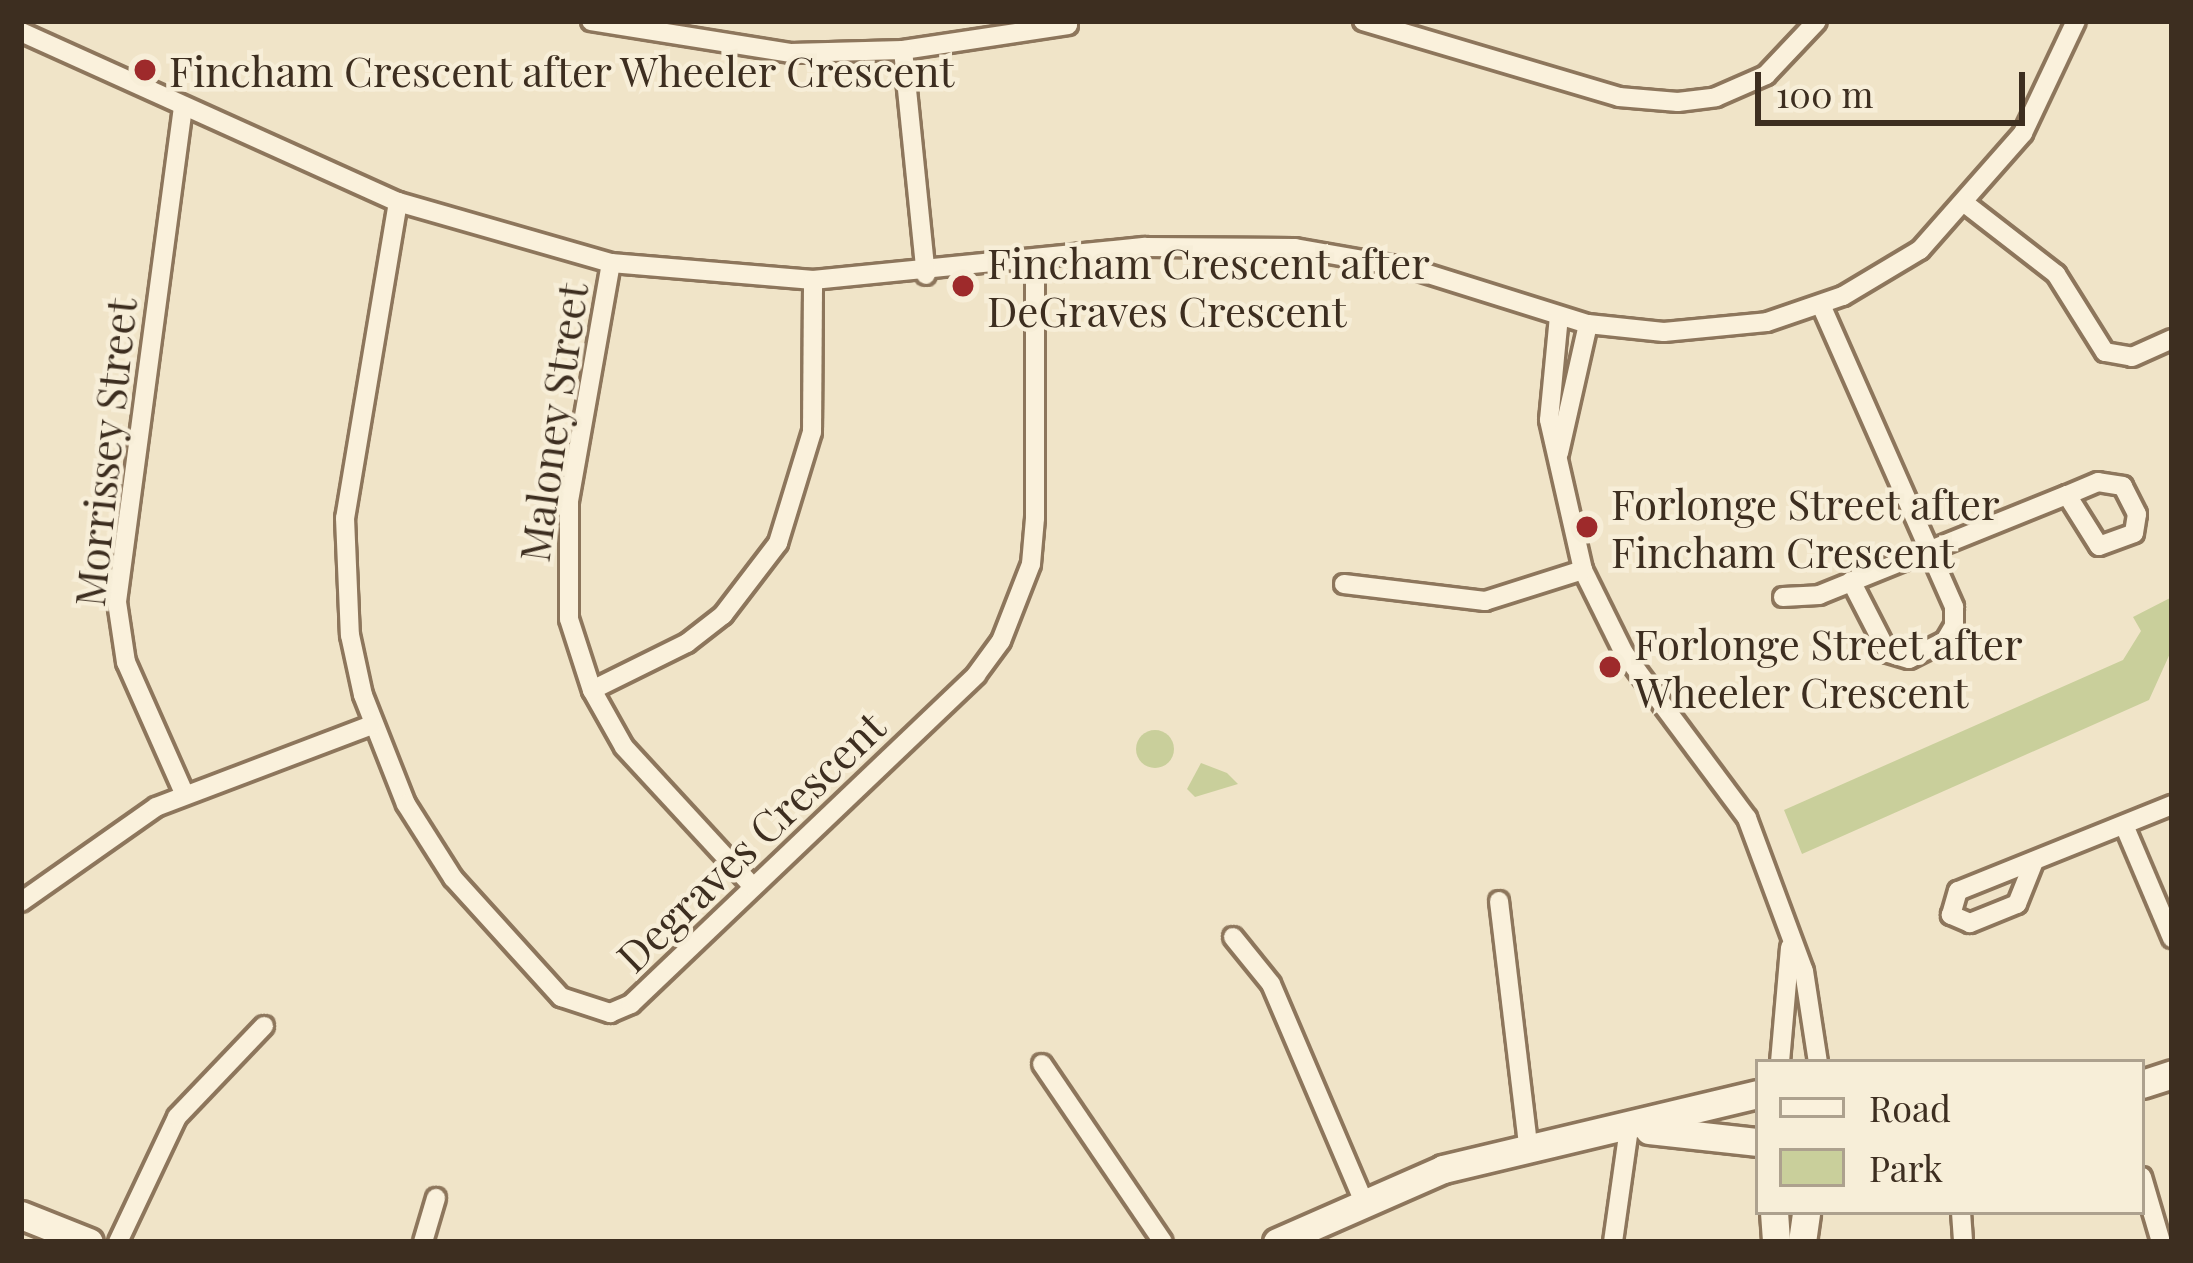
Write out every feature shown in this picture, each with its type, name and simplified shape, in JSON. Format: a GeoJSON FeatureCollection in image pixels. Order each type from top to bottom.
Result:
{"type":"FeatureCollection","features":[{"type":"Feature","properties":{"kind":"street"},"geometry":{"type":"LineString","coordinates":[[590,21],[752,50],[903,50],[1068,25]]}},
{"type":"Feature","properties":{"kind":"street"},"geometry":{"type":"LineString","coordinates":[[1363,21],[1619,97],[1678,102],[1766,75],[1817,21]]}},
{"type":"Feature","properties":{"kind":"street"},"geometry":{"type":"LineString","coordinates":[[21,36],[398,202],[611,263],[813,280],[926,274],[1145,247],[1294,248],[1409,268],[1588,324],[1724,330],[1821,304],[1920,250],[1967,205],[2036,109],[2076,21]]}},
{"type":"Feature","properties":{"kind":"street"},"geometry":{"type":"LineString","coordinates":[[903,50],[926,274]]}},
{"type":"Feature","properties":{"kind":"street","name":"Morrissey Street"},"geometry":{"type":"LineString","coordinates":[[183,107],[117,602],[126,662],[184,793]]}},
{"type":"Feature","properties":{"kind":"street","name":"Degraves Crescent"},"geometry":{"type":"LineString","coordinates":[[398,202],[345,518],[350,635],[372,725],[406,804],[453,878],[561,997],[584,1010],[610,1013],[632,1004],[976,675],[1020,603],[1035,518],[1035,261]]}},
{"type":"Feature","properties":{"kind":"street"},"geometry":{"type":"LineString","coordinates":[[1967,205],[2056,274],[2105,352],[2132,357],[2172,340]]}},
{"type":"Feature","properties":{"kind":"street","name":"Maloney Street"},"geometry":{"type":"LineString","coordinates":[[611,263],[563,548],[569,619],[592,690],[624,747],[754,887]]}},
{"type":"Feature","properties":{"kind":"street"},"geometry":{"type":"LineString","coordinates":[[592,690],[687,644],[723,615],[778,543],[812,432],[813,280]]}},
{"type":"Feature","properties":{"kind":"street"},"geometry":{"type":"LineString","coordinates":[[1821,304],[1954,607],[1954,626],[1935,648],[1909,659],[1888,653],[1851,581]]}},
{"type":"Feature","properties":{"kind":"street"},"geometry":{"type":"LineString","coordinates":[[1559,316],[1549,420],[1583,569],[1627,658],[1757,838],[1804,971],[1818,1059]]}},
{"type":"Feature","properties":{"kind":"street"},"geometry":{"type":"LineString","coordinates":[[1559,453],[1588,324]]}},
{"type":"Feature","properties":{"kind":"street"},"geometry":{"type":"LineString","coordinates":[[1784,597],[1819,595],[2067,495]]}},
{"type":"Feature","properties":{"kind":"street"},"geometry":{"type":"LineString","coordinates":[[1344,584],[1485,601],[1583,569]]}},
{"type":"Feature","properties":{"kind":"street"},"geometry":{"type":"LineString","coordinates":[[21,902],[103,839],[184,793],[372,725]]}},
{"type":"Feature","properties":{"kind":"street"},"geometry":{"type":"LineString","coordinates":[[2033,864],[2172,805]]}},
{"type":"Feature","properties":{"kind":"street"},"geometry":{"type":"LineString","coordinates":[[2124,825],[2172,938]]}},
{"type":"Feature","properties":{"kind":"street"},"geometry":{"type":"LineString","coordinates":[[1499,901],[1528,1146]]}},
{"type":"Feature","properties":{"kind":"street"},"geometry":{"type":"LineString","coordinates":[[1780,1059],[1790,936]]}},
{"type":"Feature","properties":{"kind":"street"},"geometry":{"type":"LineString","coordinates":[[1234,937],[1271,984],[1363,1200]]}},
{"type":"Feature","properties":{"kind":"street"},"geometry":{"type":"LineString","coordinates":[[118,1242],[177,1117],[263,1026]]}},
{"type":"Feature","properties":{"kind":"street"},"geometry":{"type":"LineString","coordinates":[[1042,1064],[1162,1242]]}},
{"type":"Feature","properties":{"kind":"street"},"geometry":{"type":"LineString","coordinates":[[1277,1242],[1363,1200],[1528,1146],[1629,1128],[1755,1095]]}},
{"type":"Feature","properties":{"kind":"street"},"geometry":{"type":"LineString","coordinates":[[1629,1128],[1755,1142]]}},
{"type":"Feature","properties":{"kind":"street"},"geometry":{"type":"LineString","coordinates":[[1613,1242],[1629,1128]]}},
{"type":"Feature","properties":{"kind":"street"},"geometry":{"type":"LineString","coordinates":[[2145,1187],[2161,1242]]}},
{"type":"Feature","properties":{"kind":"street"},"geometry":{"type":"LineString","coordinates":[[423,1242],[436,1198]]}},
{"type":"Feature","properties":{"kind":"street"},"geometry":{"type":"LineString","coordinates":[[23,1220],[89,1242]]}},
{"type":"Feature","properties":{"kind":"green space"},"geometry":{"type":"Polygon","coordinates":[[[2172,597],[2172,649],[2149,700],[1802,854],[1784,810],[2123,660],[2141,631],[2133,617],[2172,597]]]}},
{"type":"Feature","properties":{"kind":"green space"},"geometry":{"type":"Polygon","coordinates":[[[1155,730],[1169,735],[1174,749],[1169,763],[1155,768],[1141,763],[1136,749],[1141,735],[1155,730]]]}},
{"type":"Feature","properties":{"kind":"green space"},"geometry":{"type":"Polygon","coordinates":[[[1201,763],[1227,773],[1238,784],[1195,797],[1187,789],[1201,763]]]}},
{"type":"Feature","properties":{"kind":"place","name":"Fincham Crescent after Wheeler Crescent"},"geometry":{"type":"Point","coordinates":[145,70]}},
{"type":"Feature","properties":{"kind":"place","name":"Fincham Crescent after DeGraves Crescent"},"geometry":{"type":"Point","coordinates":[963,286]}},
{"type":"Feature","properties":{"kind":"place","name":"Forlonge Street after Fincham Crescent"},"geometry":{"type":"Point","coordinates":[1587,527]}},
{"type":"Feature","properties":{"kind":"place","name":"Forlonge Street after Wheeler Crescent"},"geometry":{"type":"Point","coordinates":[1610,667]}}]}
